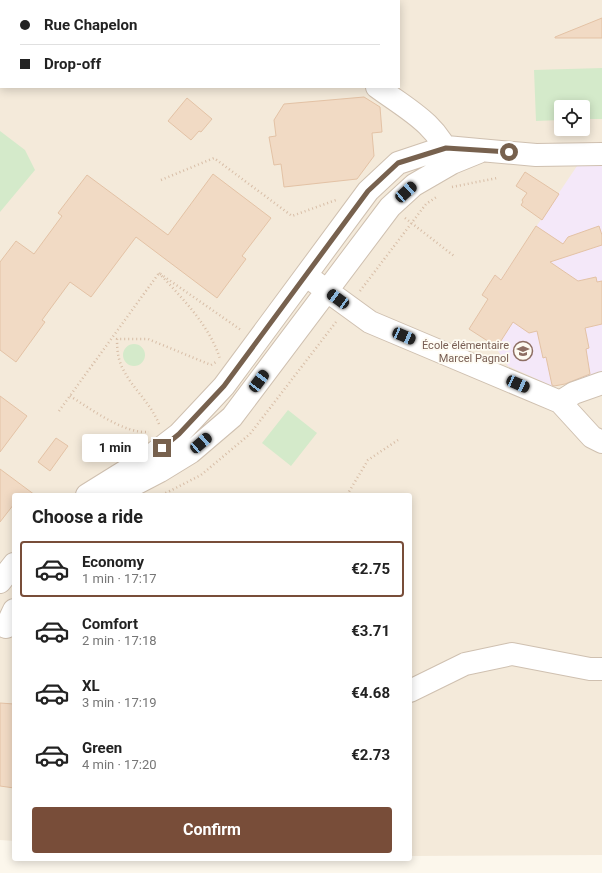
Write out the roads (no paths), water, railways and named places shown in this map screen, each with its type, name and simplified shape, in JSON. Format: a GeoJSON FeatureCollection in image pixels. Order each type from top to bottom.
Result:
{"type":"FeatureCollection","features":[{"type":"Feature","properties":{"kind":"street"},"geometry":{"type":"LineString","coordinates":[[378,88],[426,123],[439,136],[449,155]]}},
{"type":"Feature","properties":{"kind":"street"},"geometry":{"type":"LineString","coordinates":[[90,493],[154,454],[179,434],[224,386],[368,191],[398,163],[484,150],[536,155],[602,154]]}},
{"type":"Feature","properties":{"kind":"street"},"geometry":{"type":"LineString","coordinates":[[118,493],[160,471],[191,452],[232,417],[390,207],[449,155]]}},
{"type":"Feature","properties":{"kind":"street"},"geometry":{"type":"LineString","coordinates":[[306,275],[370,322],[560,402],[592,437],[602,442]]}},
{"type":"Feature","properties":{"kind":"street"},"geometry":{"type":"LineString","coordinates":[[560,402],[574,393],[602,383]]}},
{"type":"Feature","properties":{"kind":"street"},"geometry":{"type":"LineString","coordinates":[[0,582],[12,567]]}},
{"type":"Feature","properties":{"kind":"street"},"geometry":{"type":"LineString","coordinates":[[412,690],[465,664],[512,654],[590,669],[602,669]]}},
{"type":"Feature","properties":{"kind":"place","name":"École élémentaire Marcel Pagnol"},"geometry":{"type":"Point","coordinates":[523,351]}}]}
